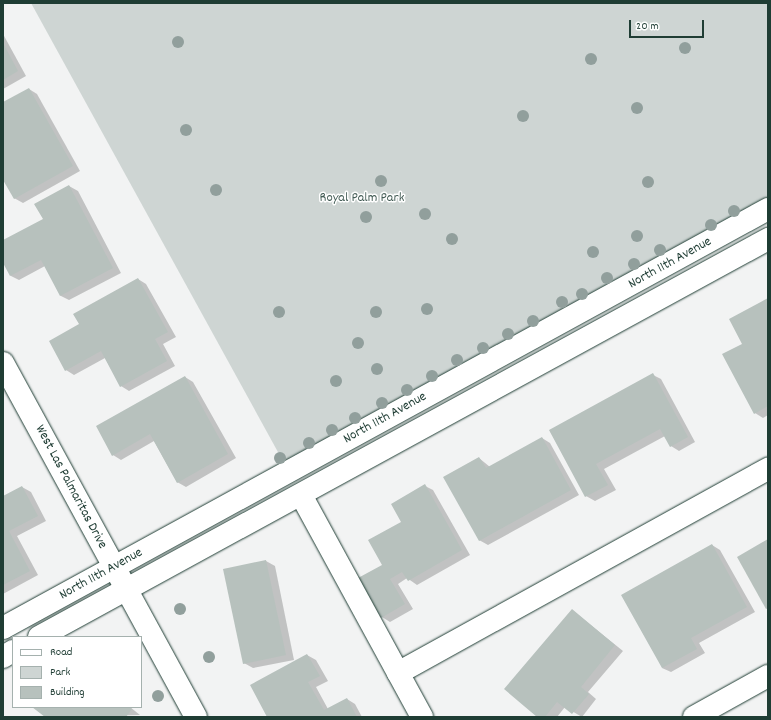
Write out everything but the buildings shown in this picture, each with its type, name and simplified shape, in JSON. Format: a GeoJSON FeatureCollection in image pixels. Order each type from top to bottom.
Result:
{"type":"FeatureCollection","features":[{"type":"Feature","properties":{"kind":"street","name":"North 11th Avenue"},"geometry":{"type":"LineString","coordinates":[[3,628],[768,209]]}},
{"type":"Feature","properties":{"kind":"street","name":"North 11th Avenue"},"geometry":{"type":"LineString","coordinates":[[41,636],[768,239]]}},
{"type":"Feature","properties":{"kind":"street","name":"West Las Palmaritas Drive"},"geometry":{"type":"LineString","coordinates":[[3,363],[196,717]]}},
{"type":"Feature","properties":{"kind":"street"},"geometry":{"type":"LineString","coordinates":[[398,673],[768,469]]}},
{"type":"Feature","properties":{"kind":"street"},"geometry":{"type":"LineString","coordinates":[[301,495],[422,717]]}},
{"type":"Feature","properties":{"kind":"street"},"geometry":{"type":"LineString","coordinates":[[3,657],[12,652]]}},
{"type":"Feature","properties":{"kind":"street"},"geometry":{"type":"LineString","coordinates":[[694,717],[768,676]]}},
{"type":"Feature","properties":{"kind":"green space","name":"Royal Palm Park"},"geometry":{"type":"Polygon","coordinates":[[[31,3],[768,3],[768,198],[284,463],[31,3]]]}}]}
